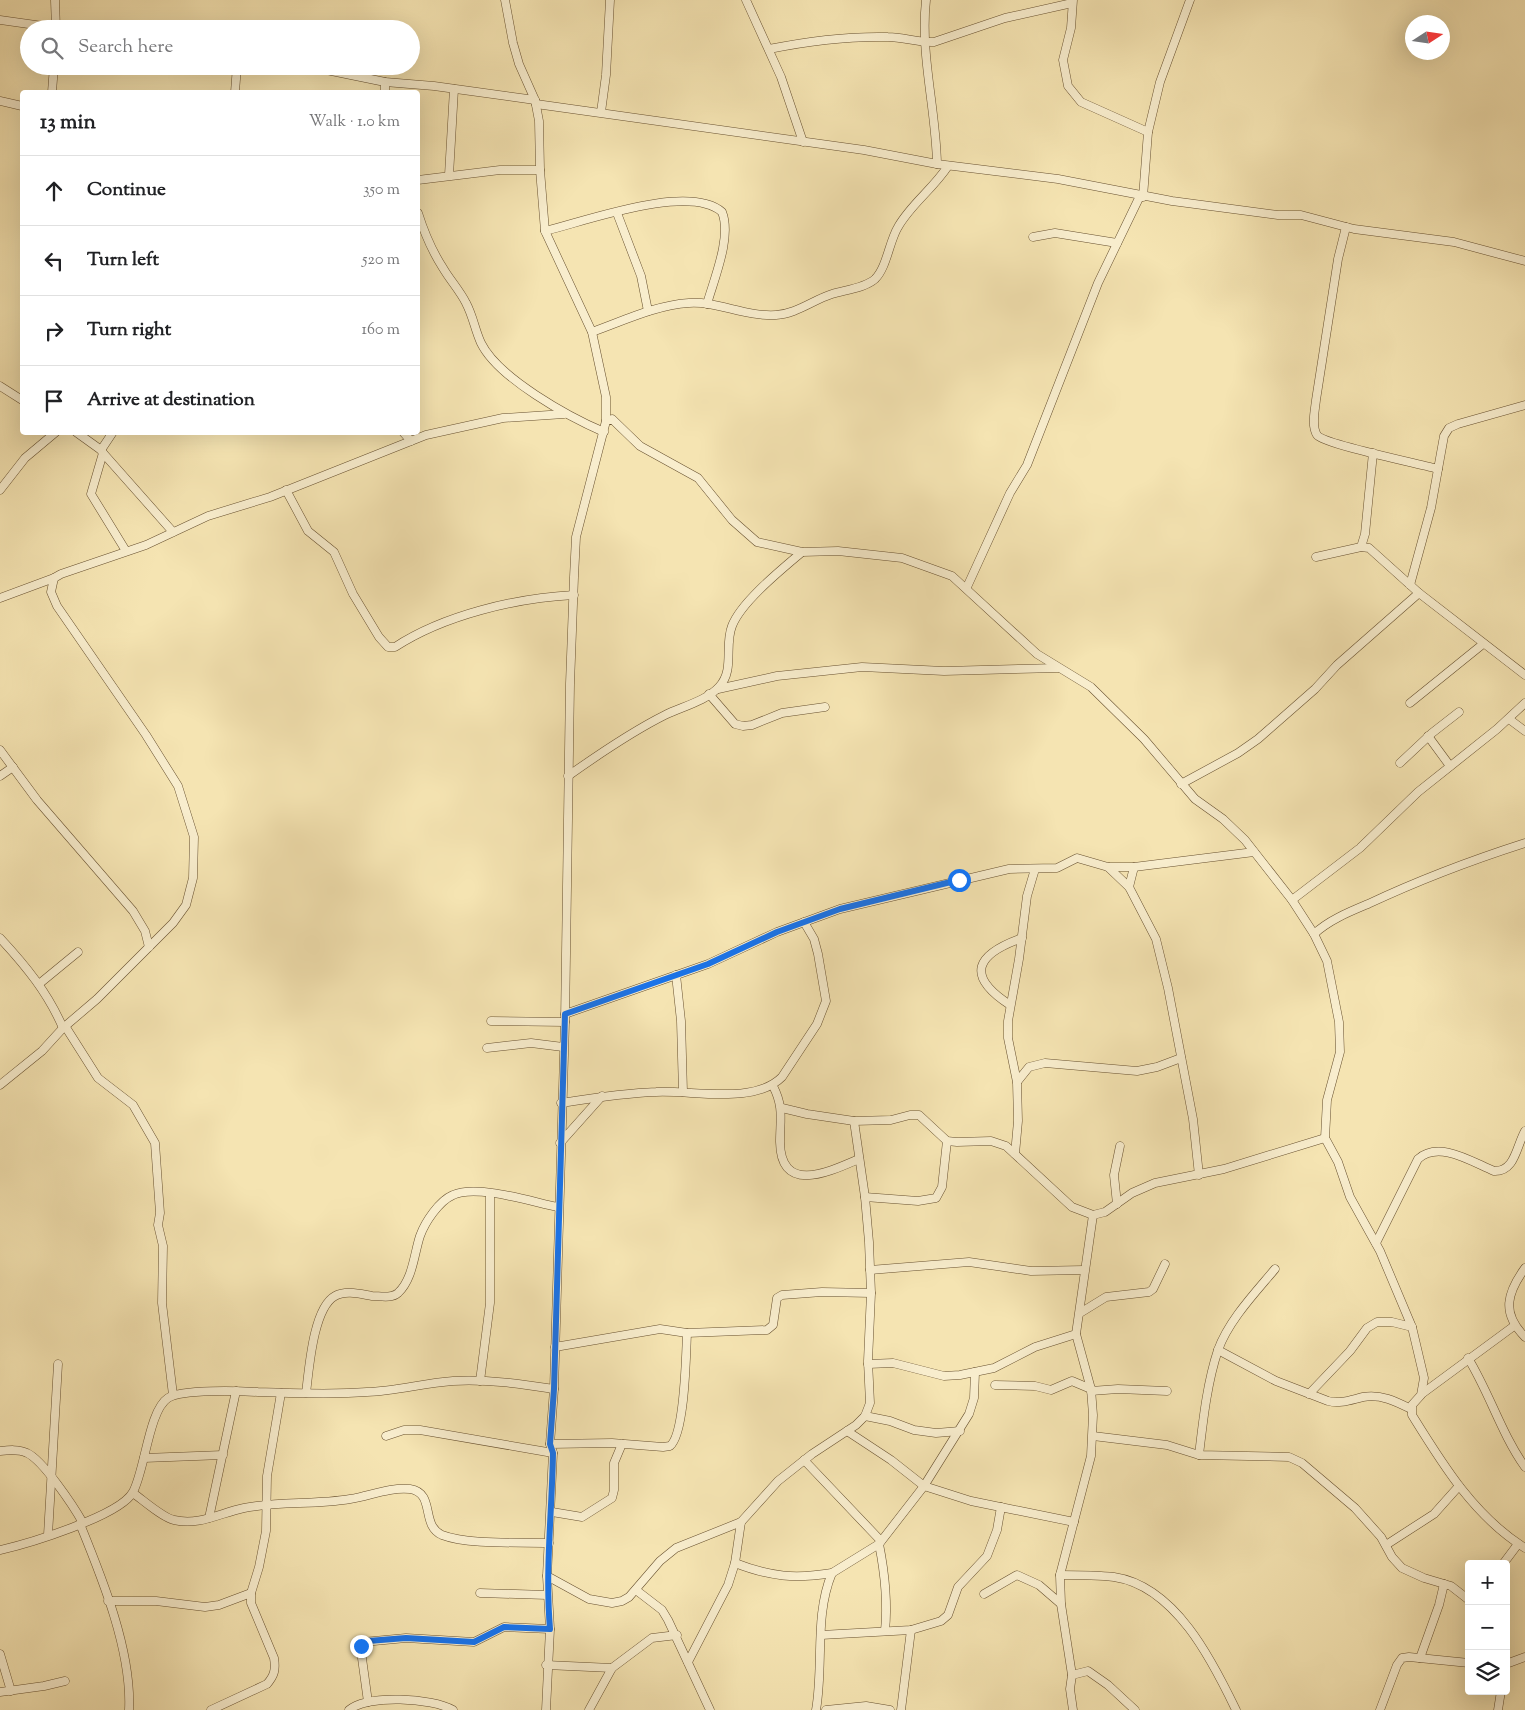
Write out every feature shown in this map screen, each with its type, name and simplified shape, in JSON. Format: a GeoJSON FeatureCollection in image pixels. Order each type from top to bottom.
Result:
{"type":"FeatureCollection","features":[{"type":"Feature","properties":{"kind":"street"},"geometry":{"type":"LineString","coordinates":[[55,0],[57,20]]}},
{"type":"Feature","properties":{"kind":"street"},"geometry":{"type":"LineString","coordinates":[[505,0],[519,64],[536,102],[539,121],[540,170],[545,231],[592,332],[606,398],[604,432],[576,537],[568,776],[565,1018],[558,1207],[556,1347],[550,1444],[553,1453],[552,1512],[548,1543],[547,1576],[550,1629],[546,1665],[546,1710]]}},
{"type":"Feature","properties":{"kind":"street"},"geometry":{"type":"LineString","coordinates":[[601,112],[606,75],[610,0]]}},
{"type":"Feature","properties":{"kind":"street"},"geometry":{"type":"LineString","coordinates":[[746,0],[754,21],[769,49],[793,108],[802,142]]}},
{"type":"Feature","properties":{"kind":"street"},"geometry":{"type":"LineString","coordinates":[[926,0],[924,42],[936,132],[937,164]]}},
{"type":"Feature","properties":{"kind":"street"},"geometry":{"type":"LineString","coordinates":[[967,588],[1010,493],[1027,465],[1054,391],[1098,283],[1142,196],[1148,132],[1160,82],[1190,0]]}},
{"type":"Feature","properties":{"kind":"street"},"geometry":{"type":"LineString","coordinates":[[769,49],[823,39],[890,37],[924,42],[944,40],[1004,18],[1073,2],[1071,28],[1063,60],[1068,86],[1081,102],[1148,132]]}},
{"type":"Feature","properties":{"kind":"street"},"geometry":{"type":"LineString","coordinates":[[0,20],[20,23]]}},
{"type":"Feature","properties":{"kind":"street"},"geometry":{"type":"LineString","coordinates":[[52,90],[53,75]]}},
{"type":"Feature","properties":{"kind":"street"},"geometry":{"type":"LineString","coordinates":[[235,90],[236,75]]}},
{"type":"Feature","properties":{"kind":"street"},"geometry":{"type":"LineString","coordinates":[[350,75],[385,82],[454,89],[864,150],[948,166],[1058,179],[1142,196],[1278,215],[1301,215],[1346,227],[1454,242],[1525,261]]}},
{"type":"Feature","properties":{"kind":"street"},"geometry":{"type":"LineString","coordinates":[[385,82],[385,90]]}},
{"type":"Feature","properties":{"kind":"street"},"geometry":{"type":"LineString","coordinates":[[449,176],[454,89]]}},
{"type":"Feature","properties":{"kind":"street"},"geometry":{"type":"LineString","coordinates":[[0,101],[20,106]]}},
{"type":"Feature","properties":{"kind":"street"},"geometry":{"type":"LineString","coordinates":[[592,332],[648,311],[687,303],[707,304],[746,312],[776,315],[789,312],[825,296],[869,283],[880,272],[890,243],[899,226],[948,166]]}},
{"type":"Feature","properties":{"kind":"street"},"geometry":{"type":"LineString","coordinates":[[420,180],[500,170],[540,170]]}},
{"type":"Feature","properties":{"kind":"street"},"geometry":{"type":"LineString","coordinates":[[545,231],[678,200],[700,202],[722,212],[725,227],[707,304]]}},
{"type":"Feature","properties":{"kind":"street"},"geometry":{"type":"LineString","coordinates":[[617,213],[641,276],[648,311]]}},
{"type":"Feature","properties":{"kind":"street"},"geometry":{"type":"LineString","coordinates":[[420,217],[443,268],[466,304],[486,349],[512,376],[564,414],[604,432]]}},
{"type":"Feature","properties":{"kind":"street"},"geometry":{"type":"LineString","coordinates":[[1346,227],[1338,260],[1316,400],[1315,430],[1321,439],[1438,469]]}},
{"type":"Feature","properties":{"kind":"street"},"geometry":{"type":"LineString","coordinates":[[1033,237],[1055,233],[1117,243]]}},
{"type":"Feature","properties":{"kind":"street"},"geometry":{"type":"LineString","coordinates":[[0,386],[20,399]]}},
{"type":"Feature","properties":{"kind":"street"},"geometry":{"type":"LineString","coordinates":[[1410,585],[1431,508],[1444,436],[1449,428],[1471,419],[1525,405]]}},
{"type":"Feature","properties":{"kind":"street"},"geometry":{"type":"LineString","coordinates":[[0,598],[61,574],[126,552],[208,516],[286,490],[426,435],[492,420],[564,414]]}},
{"type":"Feature","properties":{"kind":"street"},"geometry":{"type":"LineString","coordinates":[[606,421],[612,419],[640,446],[698,478],[732,520],[757,542],[802,552],[838,551],[902,558],[952,576],[1022,640],[1059,668],[1091,687],[1144,739],[1195,799],[1224,819],[1254,852],[1292,900],[1314,934],[1327,961],[1339,1022],[1340,1052],[1328,1100],[1325,1138],[1338,1162],[1350,1197],[1376,1243],[1412,1327],[1424,1378],[1421,1395]]}},
{"type":"Feature","properties":{"kind":"street"},"geometry":{"type":"LineString","coordinates":[[0,490],[25,458],[52,435]]}},
{"type":"Feature","properties":{"kind":"street"},"geometry":{"type":"LineString","coordinates":[[80,435],[102,451],[173,532]]}},
{"type":"Feature","properties":{"kind":"street"},"geometry":{"type":"LineString","coordinates":[[111,435],[102,451],[91,494],[126,552]]}},
{"type":"Feature","properties":{"kind":"street"},"geometry":{"type":"LineString","coordinates":[[406,435],[411,441]]}},
{"type":"Feature","properties":{"kind":"street"},"geometry":{"type":"LineString","coordinates":[[1361,547],[1365,534],[1373,453]]}},
{"type":"Feature","properties":{"kind":"street"},"geometry":{"type":"LineString","coordinates":[[286,490],[308,531],[334,552],[353,594],[378,637],[388,647],[395,647],[448,623],[506,603],[537,597],[574,595]]}},
{"type":"Feature","properties":{"kind":"street"},"geometry":{"type":"LineString","coordinates":[[1316,557],[1361,547],[1369,548],[1419,593],[1525,675]]}},
{"type":"Feature","properties":{"kind":"street"},"geometry":{"type":"LineString","coordinates":[[718,689],[726,679],[728,671],[727,638],[733,623],[774,576],[802,552]]}},
{"type":"Feature","properties":{"kind":"street"},"geometry":{"type":"LineString","coordinates":[[0,1085],[42,1051],[64,1027],[98,998],[173,922],[186,905],[190,894],[195,851],[192,826],[178,786],[82,640],[57,606],[50,592],[54,578]]}},
{"type":"Feature","properties":{"kind":"street"},"geometry":{"type":"LineString","coordinates":[[1181,784],[1238,753],[1258,738],[1315,689],[1337,665],[1419,593]]}},
{"type":"Feature","properties":{"kind":"street"},"geometry":{"type":"LineString","coordinates":[[1410,703],[1483,644]]}},
{"type":"Feature","properties":{"kind":"street"},"geometry":{"type":"LineString","coordinates":[[568,776],[607,748],[664,715],[718,689],[777,676],[862,667],[944,672],[1059,668]]}},
{"type":"Feature","properties":{"kind":"street"},"geometry":{"type":"LineString","coordinates":[[709,694],[735,724],[743,726],[752,725],[782,713],[825,707]]}},
{"type":"Feature","properties":{"kind":"street"},"geometry":{"type":"LineString","coordinates":[[1292,900],[1360,848],[1418,792],[1525,703]]}},
{"type":"Feature","properties":{"kind":"street"},"geometry":{"type":"LineString","coordinates":[[1400,763],[1428,736],[1459,712]]}},
{"type":"Feature","properties":{"kind":"street"},"geometry":{"type":"LineString","coordinates":[[1508,719],[1525,731]]}},
{"type":"Feature","properties":{"kind":"street"},"geometry":{"type":"LineString","coordinates":[[1428,736],[1450,766]]}},
{"type":"Feature","properties":{"kind":"street"},"geometry":{"type":"LineString","coordinates":[[0,750],[42,806],[133,911],[145,931],[149,947]]}},
{"type":"Feature","properties":{"kind":"street"},"geometry":{"type":"LineString","coordinates":[[0,776],[13,767]]}},
{"type":"Feature","properties":{"kind":"street"},"geometry":{"type":"LineString","coordinates":[[1314,934],[1328,923],[1387,895],[1458,866],[1525,843]]}},
{"type":"Feature","properties":{"kind":"street"},"geometry":{"type":"LineString","coordinates":[[491,1021],[565,1018],[727,956],[777,932],[840,909],[1009,869],[1057,868],[1080,858],[1108,867],[1134,867],[1254,852]]}},
{"type":"Feature","properties":{"kind":"street"},"geometry":{"type":"LineString","coordinates":[[1108,867],[1129,887],[1156,939],[1177,1026],[1193,1119],[1199,1175]]}},
{"type":"Feature","properties":{"kind":"street"},"geometry":{"type":"LineString","coordinates":[[1129,887],[1134,867]]}},
{"type":"Feature","properties":{"kind":"street"},"geometry":{"type":"LineString","coordinates":[[1015,1154],[1018,1121],[1017,1082],[1008,1038],[1010,1005],[1034,869]]}},
{"type":"Feature","properties":{"kind":"street"},"geometry":{"type":"LineString","coordinates":[[561,1103],[602,1096],[683,1092],[731,1093],[773,1086],[782,1077],[824,1010],[825,992],[818,954],[814,939],[804,922]]}},
{"type":"Feature","properties":{"kind":"street"},"geometry":{"type":"LineString","coordinates":[[0,938],[51,1001],[64,1027],[98,1078],[133,1105],[155,1143],[160,1213],[158,1225],[163,1246],[162,1303],[172,1395]]}},
{"type":"Feature","properties":{"kind":"street"},"geometry":{"type":"LineString","coordinates":[[1010,1005],[988,990],[984,984],[982,976],[983,964],[988,953],[1001,945],[1022,938]]}},
{"type":"Feature","properties":{"kind":"street"},"geometry":{"type":"LineString","coordinates":[[39,984],[78,952]]}},
{"type":"Feature","properties":{"kind":"street"},"geometry":{"type":"LineString","coordinates":[[676,975],[681,1021],[683,1092]]}},
{"type":"Feature","properties":{"kind":"street"},"geometry":{"type":"LineString","coordinates":[[487,1048],[531,1043],[563,1047]]}},
{"type":"Feature","properties":{"kind":"street"},"geometry":{"type":"LineString","coordinates":[[1017,1082],[1029,1067],[1044,1063],[1137,1072],[1181,1058]]}},
{"type":"Feature","properties":{"kind":"street"},"geometry":{"type":"LineString","coordinates":[[773,1086],[782,1108],[781,1156],[788,1170],[812,1175],[825,1173],[859,1159]]}},
{"type":"Feature","properties":{"kind":"street"},"geometry":{"type":"LineString","coordinates":[[560,1143],[602,1096]]}},
{"type":"Feature","properties":{"kind":"street"},"geometry":{"type":"LineString","coordinates":[[782,1108],[854,1121],[891,1120],[910,1114],[920,1115],[947,1140],[957,1142],[991,1141],[1006,1146],[1023,1164],[1072,1207],[1093,1215],[1105,1212],[1132,1193],[1155,1183],[1199,1175],[1325,1138]]}},
{"type":"Feature","properties":{"kind":"street"},"geometry":{"type":"LineString","coordinates":[[547,1576],[589,1599],[599,1602],[622,1601],[636,1590],[660,1561],[676,1548],[741,1522],[778,1481],[865,1416],[870,1403],[871,1390],[868,1364],[871,1293],[865,1197],[854,1121]]}},
{"type":"Feature","properties":{"kind":"street"},"geometry":{"type":"LineString","coordinates":[[1376,1243],[1418,1159],[1423,1154],[1438,1151],[1446,1152],[1494,1171],[1502,1171],[1507,1169],[1512,1162],[1525,1132]]}},
{"type":"Feature","properties":{"kind":"street"},"geometry":{"type":"LineString","coordinates":[[865,1197],[918,1201],[936,1198],[942,1187],[947,1140]]}},
{"type":"Feature","properties":{"kind":"street"},"geometry":{"type":"LineString","coordinates":[[1117,1204],[1114,1175],[1120,1146]]}},
{"type":"Feature","properties":{"kind":"street"},"geometry":{"type":"LineString","coordinates":[[306,1393],[319,1320],[330,1300],[335,1296],[346,1293],[393,1296],[405,1283],[421,1235],[436,1210],[453,1195],[476,1191],[558,1207]]}},
{"type":"Feature","properties":{"kind":"street"},"geometry":{"type":"LineString","coordinates":[[480,1381],[490,1303],[490,1194]]}},
{"type":"Feature","properties":{"kind":"street"},"geometry":{"type":"LineString","coordinates":[[1073,1710],[1070,1689],[1072,1676],[1060,1575],[1091,1456],[1093,1436],[1091,1390],[1076,1334],[1093,1215]]}},
{"type":"Feature","properties":{"kind":"street"},"geometry":{"type":"LineString","coordinates":[[870,1270],[969,1262],[1031,1270],[1084,1270]]}},
{"type":"Feature","properties":{"kind":"street"},"geometry":{"type":"LineString","coordinates":[[1080,1313],[1106,1297],[1149,1292],[1153,1289],[1166,1264]]}},
{"type":"Feature","properties":{"kind":"street"},"geometry":{"type":"LineString","coordinates":[[1525,1268],[1513,1284],[1509,1308],[1514,1326],[1525,1337]]}},
{"type":"Feature","properties":{"kind":"street"},"geometry":{"type":"LineString","coordinates":[[1199,1455],[1203,1418],[1218,1350],[1230,1328],[1275,1269]]}},
{"type":"Feature","properties":{"kind":"street"},"geometry":{"type":"LineString","coordinates":[[556,1347],[641,1331],[767,1330],[773,1325],[777,1298],[782,1295],[822,1292],[871,1293]]}},
{"type":"Feature","properties":{"kind":"street"},"geometry":{"type":"LineString","coordinates":[[1308,1394],[1350,1350],[1367,1328],[1377,1322],[1392,1322],[1412,1327]]}},
{"type":"Feature","properties":{"kind":"street"},"geometry":{"type":"LineString","coordinates":[[1411,1409],[1421,1395],[1468,1358],[1514,1326]]}},
{"type":"Feature","properties":{"kind":"street"},"geometry":{"type":"LineString","coordinates":[[550,1444],[622,1444],[666,1447],[674,1443],[682,1403],[687,1332]]}},
{"type":"Feature","properties":{"kind":"street"},"geometry":{"type":"LineString","coordinates":[[868,1364],[893,1363],[944,1376],[975,1372],[994,1368],[1035,1347],[1076,1334]]}},
{"type":"Feature","properties":{"kind":"street"},"geometry":{"type":"LineString","coordinates":[[1218,1350],[1260,1374],[1308,1394],[1336,1403],[1378,1396],[1392,1399],[1411,1409],[1415,1420],[1472,1504],[1495,1527],[1522,1546],[1507,1560]]}},
{"type":"Feature","properties":{"kind":"street"},"geometry":{"type":"LineString","coordinates":[[1468,1358],[1484,1384],[1505,1436],[1525,1466]]}},
{"type":"Feature","properties":{"kind":"street"},"geometry":{"type":"LineString","coordinates":[[48,1534],[58,1364]]}},
{"type":"Feature","properties":{"kind":"street"},"geometry":{"type":"LineString","coordinates":[[735,1563],[758,1572],[782,1576],[832,1572],[880,1543],[924,1486],[960,1431],[974,1398],[975,1372]]}},
{"type":"Feature","properties":{"kind":"street"},"geometry":{"type":"LineString","coordinates":[[0,1550],[27,1544],[116,1508],[133,1493],[153,1422],[164,1401],[172,1395],[209,1391],[367,1392],[445,1382],[480,1381],[504,1381],[554,1389]]}},
{"type":"Feature","properties":{"kind":"street"},"geometry":{"type":"LineString","coordinates":[[995,1385],[1035,1386],[1051,1390],[1072,1381],[1091,1390],[1167,1391]]}},
{"type":"Feature","properties":{"kind":"street"},"geometry":{"type":"LineString","coordinates":[[209,1518],[236,1391]]}},
{"type":"Feature","properties":{"kind":"street"},"geometry":{"type":"LineString","coordinates":[[211,1710],[267,1684],[273,1677],[275,1668],[274,1658],[251,1603],[251,1593],[259,1567],[266,1531],[267,1476],[281,1392]]}},
{"type":"Feature","properties":{"kind":"street"},"geometry":{"type":"LineString","coordinates":[[865,1416],[890,1421],[914,1430],[936,1432],[960,1431]]}},
{"type":"Feature","properties":{"kind":"street"},"geometry":{"type":"LineString","coordinates":[[386,1436],[404,1430],[420,1430],[553,1453]]}},
{"type":"Feature","properties":{"kind":"street"},"geometry":{"type":"LineString","coordinates":[[847,1431],[891,1460],[924,1486],[948,1495],[1074,1522]]}},
{"type":"Feature","properties":{"kind":"street"},"geometry":{"type":"LineString","coordinates":[[1093,1436],[1166,1444],[1199,1455],[1278,1456],[1296,1460],[1355,1508],[1386,1545],[1392,1557],[1402,1568],[1451,1586],[1465,1597]]}},
{"type":"Feature","properties":{"kind":"street"},"geometry":{"type":"LineString","coordinates":[[552,1512],[582,1517],[612,1498],[614,1490],[614,1463],[622,1444]]}},
{"type":"Feature","properties":{"kind":"street"},"geometry":{"type":"LineString","coordinates":[[0,1451],[18,1450],[28,1453],[37,1460],[73,1505],[108,1601],[128,1672],[129,1710]]}},
{"type":"Feature","properties":{"kind":"street"},"geometry":{"type":"LineString","coordinates":[[144,1458],[223,1455]]}},
{"type":"Feature","properties":{"kind":"street"},"geometry":{"type":"LineString","coordinates":[[804,1460],[880,1543],[885,1574],[885,1631]]}},
{"type":"Feature","properties":{"kind":"street"},"geometry":{"type":"LineString","coordinates":[[1386,1545],[1434,1514],[1459,1486]]}},
{"type":"Feature","properties":{"kind":"street"},"geometry":{"type":"LineString","coordinates":[[133,1493],[172,1520],[192,1522],[268,1503],[306,1503],[350,1499],[383,1491],[409,1489],[425,1496],[431,1523],[442,1534],[481,1540],[548,1543]]}},
{"type":"Feature","properties":{"kind":"street"},"geometry":{"type":"LineString","coordinates":[[820,1634],[911,1630],[941,1621],[948,1615],[958,1587],[987,1556],[997,1530],[1001,1507]]}},
{"type":"Feature","properties":{"kind":"street"},"geometry":{"type":"LineString","coordinates":[[688,1662],[728,1585],[735,1563],[741,1522]]}},
{"type":"Feature","properties":{"kind":"street"},"geometry":{"type":"LineString","coordinates":[[816,1710],[819,1690],[822,1612],[832,1572]]}},
{"type":"Feature","properties":{"kind":"street"},"geometry":{"type":"LineString","coordinates":[[984,1594],[1017,1575],[1039,1585],[1062,1604]]}},
{"type":"Feature","properties":{"kind":"street"},"geometry":{"type":"LineString","coordinates":[[1060,1575],[1115,1577],[1132,1583],[1162,1599],[1204,1647],[1236,1710]]}},
{"type":"Feature","properties":{"kind":"street"},"geometry":{"type":"LineString","coordinates":[[1420,1658],[1439,1605],[1444,1584]]}},
{"type":"Feature","properties":{"kind":"street"},"geometry":{"type":"LineString","coordinates":[[636,1590],[662,1610],[677,1635],[710,1710]]}},
{"type":"Feature","properties":{"kind":"street"},"geometry":{"type":"LineString","coordinates":[[108,1601],[156,1601],[205,1607],[219,1605],[251,1593]]}},
{"type":"Feature","properties":{"kind":"street"},"geometry":{"type":"LineString","coordinates":[[480,1593],[547,1595]]}},
{"type":"Feature","properties":{"kind":"street"},"geometry":{"type":"LineString","coordinates":[[368,1702],[362,1651],[363,1642],[406,1638],[474,1642],[504,1627],[550,1629]]}},
{"type":"Feature","properties":{"kind":"street"},"geometry":{"type":"LineString","coordinates":[[901,1710],[911,1630]]}},
{"type":"Feature","properties":{"kind":"street"},"geometry":{"type":"LineString","coordinates":[[589,1710],[612,1668],[652,1638],[677,1635]]}},
{"type":"Feature","properties":{"kind":"street"},"geometry":{"type":"LineString","coordinates":[[0,1654],[11,1691]]}},
{"type":"Feature","properties":{"kind":"street"},"geometry":{"type":"LineString","coordinates":[[1510,1663],[1525,1657]]}},
{"type":"Feature","properties":{"kind":"street"},"geometry":{"type":"LineString","coordinates":[[1380,1710],[1397,1665],[1402,1658],[1465,1662]]}},
{"type":"Feature","properties":{"kind":"street"},"geometry":{"type":"LineString","coordinates":[[546,1665],[612,1668]]}},
{"type":"Feature","properties":{"kind":"street"},"geometry":{"type":"LineString","coordinates":[[1072,1676],[1088,1671],[1108,1685],[1135,1710]]}},
{"type":"Feature","properties":{"kind":"street"},"geometry":{"type":"LineString","coordinates":[[0,1692],[65,1681]]}},
{"type":"Feature","properties":{"kind":"street"},"geometry":{"type":"LineString","coordinates":[[1498,1710],[1500,1695]]}},
{"type":"Feature","properties":{"kind":"street"},"geometry":{"type":"LineString","coordinates":[[389,1710],[391,1701]]}},
{"type":"Feature","properties":{"kind":"street"},"geometry":{"type":"LineString","coordinates":[[349,1710],[354,1706],[368,1702],[391,1701],[429,1701],[444,1704],[453,1710]]}},
{"type":"Feature","properties":{"kind":"street"},"geometry":{"type":"LineString","coordinates":[[826,1710],[866,1706],[890,1710]]}},
{"type":"Feature","properties":{"kind":"route"},"geometry":{"type":"LineString","coordinates":[[361,1646],[363,1642],[368,1641],[406,1638],[474,1642],[487,1637],[498,1628],[550,1629],[547,1576],[552,1507],[553,1453],[550,1444],[556,1347],[556,1271],[565,1014],[609,997],[708,964],[777,932],[840,909],[959,880]]}}]}
